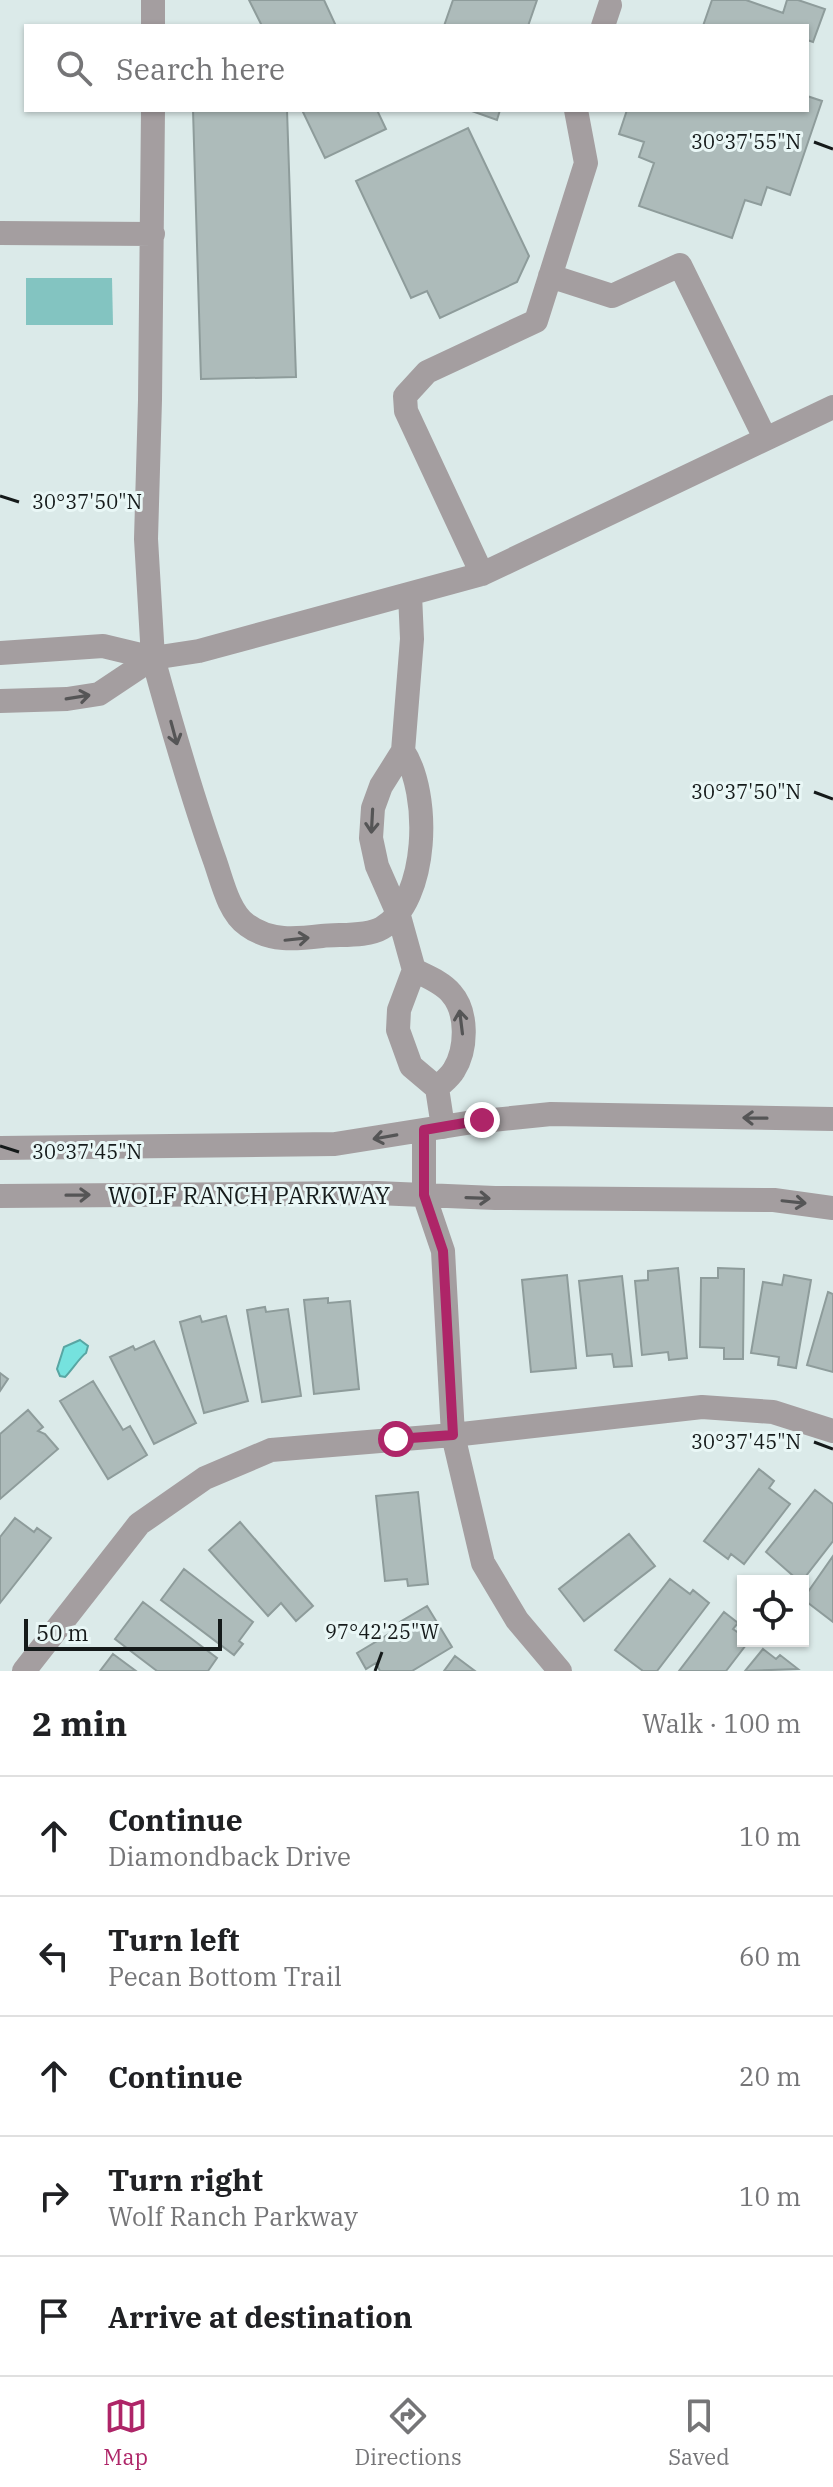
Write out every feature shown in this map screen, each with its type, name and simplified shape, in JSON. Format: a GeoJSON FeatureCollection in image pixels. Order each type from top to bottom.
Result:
{"type":"FeatureCollection","features":[{"type":"Feature","properties":{"kind":"street"},"geometry":{"type":"LineString","coordinates":[[153,0],[153,24]]}},
{"type":"Feature","properties":{"kind":"street"},"geometry":{"type":"LineString","coordinates":[[153,112],[146,539],[153,658],[187,782],[231,904],[246,925],[282,940],[379,930],[399,916],[422,845],[417,780],[412,764],[403,751]]}},
{"type":"Feature","properties":{"kind":"street"},"geometry":{"type":"LineString","coordinates":[[482,574],[406,411],[405,396],[427,372],[536,321],[586,163],[576,112]]}},
{"type":"Feature","properties":{"kind":"street"},"geometry":{"type":"LineString","coordinates":[[0,233],[153,234]]}},
{"type":"Feature","properties":{"kind":"street"},"geometry":{"type":"LineString","coordinates":[[550,276],[612,296],[680,265],[765,438]]}},
{"type":"Feature","properties":{"kind":"street"},"geometry":{"type":"LineString","coordinates":[[0,653],[103,646],[153,658],[199,651],[482,574],[833,407]]}},
{"type":"Feature","properties":{"kind":"street"},"geometry":{"type":"LineString","coordinates":[[410,594],[412,639],[403,751],[381,786],[373,808],[371,838],[377,866],[399,916],[414,970],[399,1010],[398,1030],[411,1066],[437,1088]]}},
{"type":"Feature","properties":{"kind":"street"},"geometry":{"type":"LineString","coordinates":[[0,701],[67,699],[99,694],[153,658]]}},
{"type":"Feature","properties":{"kind":"street"},"geometry":{"type":"LineString","coordinates":[[414,970],[451,993],[460,1009],[464,1029],[462,1050],[454,1071],[437,1088],[424,1195],[443,1251],[453,1435],[483,1563],[517,1620],[560,1671]]}},
{"type":"Feature","properties":{"kind":"street","name":"WOLF RANCH PARKWAY"},"geometry":{"type":"LineString","coordinates":[[0,1148],[295,1146],[364,1141],[514,1116],[551,1114],[833,1119]]}},
{"type":"Feature","properties":{"kind":"street","name":"WOLF RANCH PARKWAY"},"geometry":{"type":"LineString","coordinates":[[0,1196],[332,1193],[762,1200],[833,1208]]}},
{"type":"Feature","properties":{"kind":"street"},"geometry":{"type":"LineString","coordinates":[[24,1671],[139,1524],[205,1478],[271,1450],[453,1435],[702,1407],[773,1412],[833,1431]]}},
{"type":"Feature","properties":{"kind":"shaded area"},"geometry":{"type":"Polygon","coordinates":[[[26,278],[112,278],[113,325],[26,325],[26,278]]]}},
{"type":"Feature","properties":{"kind":"shaded area"},"geometry":{"type":"Polygon","coordinates":[[[80,1340],[88,1346],[86,1353],[65,1377],[60,1376],[57,1369],[64,1347],[80,1340]]]}},
{"type":"Feature","properties":{"kind":"building"},"geometry":{"type":"Polygon","coordinates":[[[249,0],[324,0],[335,24],[261,24],[249,0]]]}},
{"type":"Feature","properties":{"kind":"building"},"geometry":{"type":"Polygon","coordinates":[[[453,0],[537,0],[529,24],[445,24],[453,0]]]}},
{"type":"Feature","properties":{"kind":"building"},"geometry":{"type":"Polygon","coordinates":[[[712,0],[746,0],[783,13],[787,0],[798,0],[825,9],[813,42],[809,41],[809,24],[704,24],[712,0]]]}},
{"type":"Feature","properties":{"kind":"building"},"geometry":{"type":"Polygon","coordinates":[[[809,97],[822,101],[790,195],[767,187],[761,205],[745,200],[732,238],[639,206],[654,163],[639,157],[644,142],[619,134],[626,112],[809,112],[809,97]]]}},
{"type":"Feature","properties":{"kind":"building"},"geometry":{"type":"Polygon","coordinates":[[[193,112],[287,112],[296,377],[201,379],[193,112]]]}},
{"type":"Feature","properties":{"kind":"building"},"geometry":{"type":"Polygon","coordinates":[[[303,112],[378,112],[386,129],[325,158],[303,112]]]}},
{"type":"Feature","properties":{"kind":"building"},"geometry":{"type":"Polygon","coordinates":[[[475,112],[499,112],[497,120],[475,112]]]}},
{"type":"Feature","properties":{"kind":"building"},"geometry":{"type":"Polygon","coordinates":[[[468,128],[529,256],[517,282],[440,318],[427,291],[411,298],[356,181],[468,128]]]}},
{"type":"Feature","properties":{"kind":"building"},"geometry":{"type":"Polygon","coordinates":[[[678,1268],[687,1358],[669,1360],[668,1352],[642,1355],[635,1281],[648,1280],[648,1271],[678,1268]]]}},
{"type":"Feature","properties":{"kind":"building"},"geometry":{"type":"Polygon","coordinates":[[[718,1268],[744,1269],[743,1359],[724,1359],[724,1348],[700,1347],[701,1278],[718,1278],[718,1268]]]}},
{"type":"Feature","properties":{"kind":"building"},"geometry":{"type":"Polygon","coordinates":[[[567,1275],[576,1368],[531,1372],[522,1280],[567,1275]]]}},
{"type":"Feature","properties":{"kind":"building"},"geometry":{"type":"Polygon","coordinates":[[[784,1275],[811,1280],[796,1368],[778,1365],[779,1357],[751,1353],[763,1282],[782,1285],[784,1275]]]}},
{"type":"Feature","properties":{"kind":"building"},"geometry":{"type":"Polygon","coordinates":[[[622,1276],[632,1366],[614,1367],[612,1354],[587,1356],[579,1281],[622,1276]]]}},
{"type":"Feature","properties":{"kind":"building"},"geometry":{"type":"Polygon","coordinates":[[[828,1292],[833,1294],[833,1372],[807,1365],[828,1292]]]}},
{"type":"Feature","properties":{"kind":"building"},"geometry":{"type":"Polygon","coordinates":[[[328,1298],[328,1303],[350,1301],[359,1389],[314,1394],[304,1300],[328,1298]]]}},
{"type":"Feature","properties":{"kind":"building"},"geometry":{"type":"Polygon","coordinates":[[[265,1307],[266,1312],[288,1309],[301,1396],[262,1402],[247,1310],[265,1307]]]}},
{"type":"Feature","properties":{"kind":"building"},"geometry":{"type":"Polygon","coordinates":[[[200,1316],[202,1322],[226,1316],[248,1401],[204,1413],[180,1322],[200,1316]]]}},
{"type":"Feature","properties":{"kind":"building"},"geometry":{"type":"Polygon","coordinates":[[[154,1341],[196,1423],[154,1444],[110,1357],[133,1346],[135,1350],[154,1341]]]}},
{"type":"Feature","properties":{"kind":"building"},"geometry":{"type":"Polygon","coordinates":[[[0,1373],[8,1379],[0,1391],[0,1373]]]}},
{"type":"Feature","properties":{"kind":"building"},"geometry":{"type":"Polygon","coordinates":[[[93,1381],[123,1430],[130,1426],[147,1455],[108,1479],[60,1401],[93,1381]]]}},
{"type":"Feature","properties":{"kind":"building"},"geometry":{"type":"Polygon","coordinates":[[[28,1410],[43,1427],[38,1431],[45,1434],[58,1449],[0,1499],[0,1434],[28,1410]]]}},
{"type":"Feature","properties":{"kind":"building"},"geometry":{"type":"Polygon","coordinates":[[[759,1469],[774,1481],[769,1488],[790,1504],[744,1564],[731,1554],[728,1559],[704,1541],[759,1469]]]}},
{"type":"Feature","properties":{"kind":"building"},"geometry":{"type":"Polygon","coordinates":[[[815,1490],[833,1504],[833,1541],[807,1575],[792,1575],[766,1552],[815,1490]]]}},
{"type":"Feature","properties":{"kind":"building"},"geometry":{"type":"Polygon","coordinates":[[[418,1492],[428,1584],[408,1586],[407,1579],[385,1581],[376,1496],[418,1492]]]}},
{"type":"Feature","properties":{"kind":"building"},"geometry":{"type":"Polygon","coordinates":[[[15,1518],[34,1532],[37,1528],[51,1538],[0,1603],[0,1537],[15,1518]]]}},
{"type":"Feature","properties":{"kind":"building"},"geometry":{"type":"Polygon","coordinates":[[[240,1522],[313,1606],[296,1621],[281,1603],[268,1616],[209,1550],[240,1522]]]}},
{"type":"Feature","properties":{"kind":"building"},"geometry":{"type":"Polygon","coordinates":[[[629,1534],[655,1566],[584,1621],[559,1589],[629,1534]]]}},
{"type":"Feature","properties":{"kind":"building"},"geometry":{"type":"Polygon","coordinates":[[[833,1556],[833,1622],[809,1604],[809,1590],[833,1556]]]}},
{"type":"Feature","properties":{"kind":"building"},"geometry":{"type":"Polygon","coordinates":[[[184,1569],[253,1622],[239,1641],[243,1644],[234,1655],[161,1600],[184,1569]]]}},
{"type":"Feature","properties":{"kind":"building"},"geometry":{"type":"Polygon","coordinates":[[[670,1579],[690,1594],[693,1590],[709,1603],[657,1671],[643,1671],[615,1650],[670,1579]]]}},
{"type":"Feature","properties":{"kind":"building"},"geometry":{"type":"Polygon","coordinates":[[[143,1602],[217,1658],[208,1671],[157,1671],[115,1639],[143,1602]]]}},
{"type":"Feature","properties":{"kind":"building"},"geometry":{"type":"Polygon","coordinates":[[[427,1606],[452,1647],[412,1671],[380,1671],[376,1663],[366,1669],[357,1653],[402,1626],[400,1622],[427,1606]]]}},
{"type":"Feature","properties":{"kind":"building"},"geometry":{"type":"Polygon","coordinates":[[[724,1612],[737,1622],[733,1629],[737,1632],[737,1647],[744,1647],[726,1671],[679,1671],[724,1612]]]}},
{"type":"Feature","properties":{"kind":"building"},"geometry":{"type":"Polygon","coordinates":[[[763,1649],[776,1659],[780,1655],[798,1669],[745,1671],[763,1649]]]}},
{"type":"Feature","properties":{"kind":"building"},"geometry":{"type":"Polygon","coordinates":[[[113,1654],[136,1671],[100,1671],[113,1654]]]}},
{"type":"Feature","properties":{"kind":"building"},"geometry":{"type":"Polygon","coordinates":[[[455,1656],[475,1671],[444,1671],[455,1656]]]}},
{"type":"Feature","properties":{"kind":"route"},"geometry":{"type":"LineString","coordinates":[[396,1439],[453,1435],[443,1251],[424,1195],[424,1130],[482,1120]]}}]}
